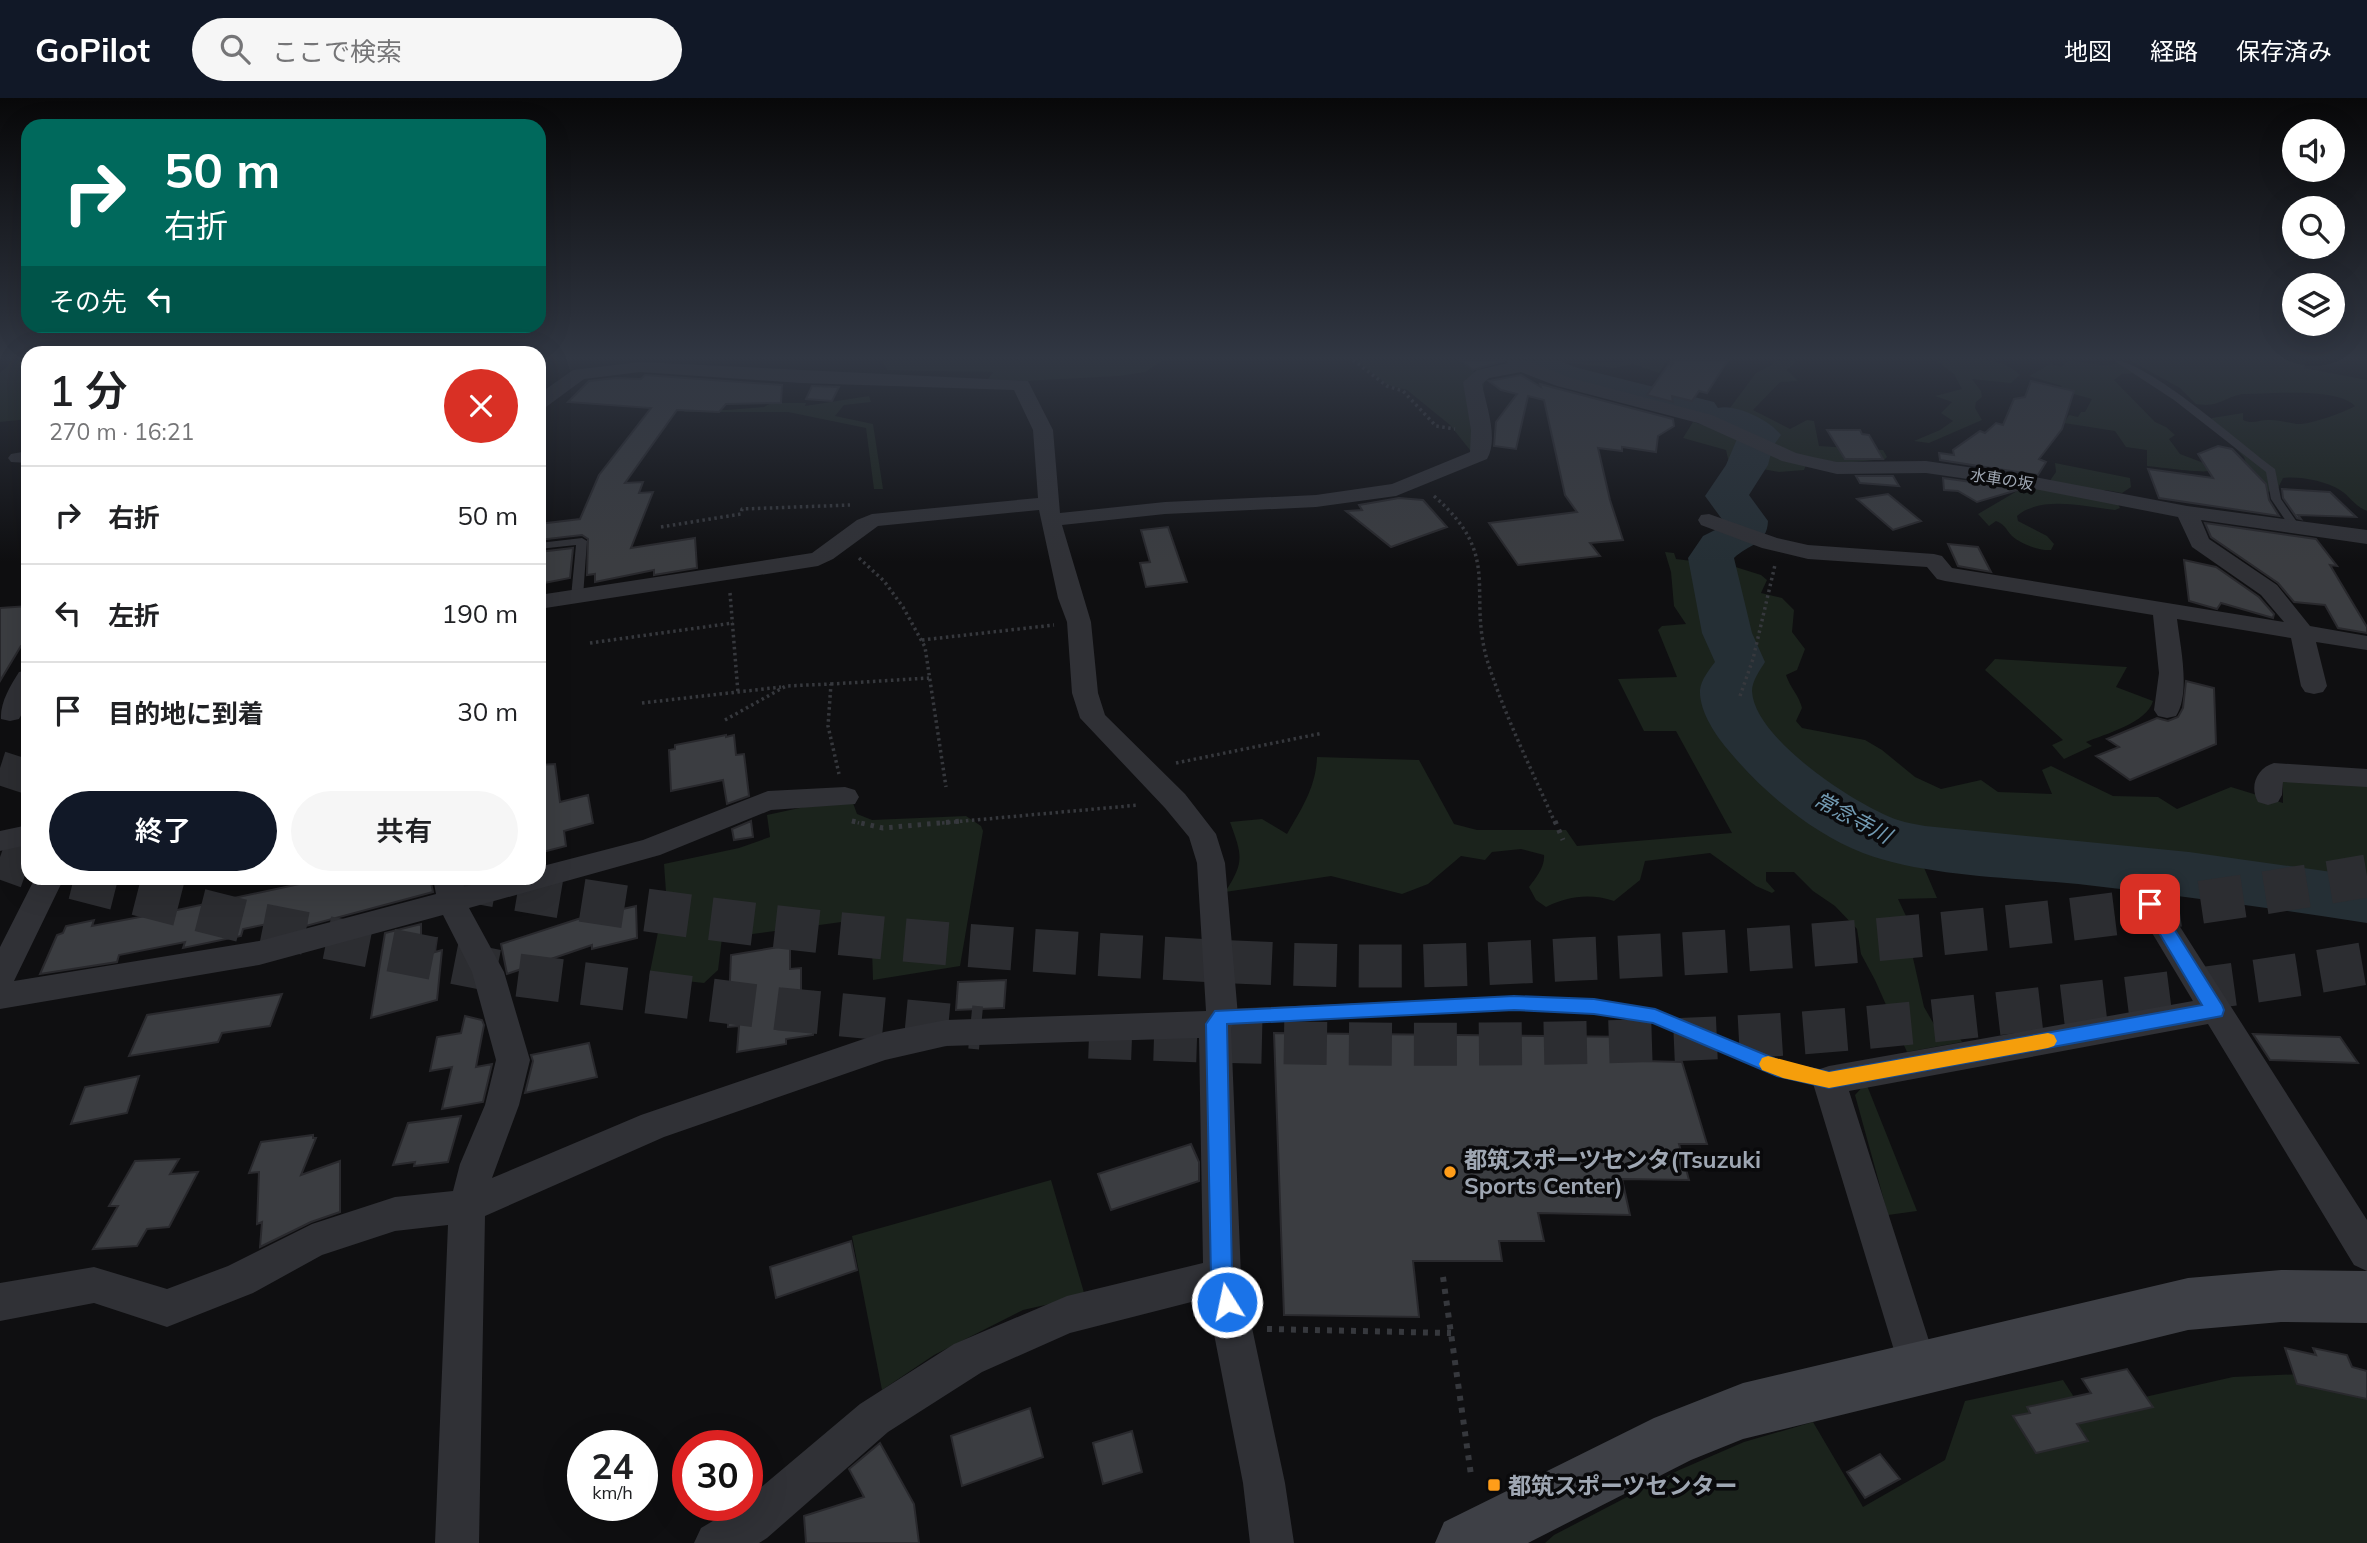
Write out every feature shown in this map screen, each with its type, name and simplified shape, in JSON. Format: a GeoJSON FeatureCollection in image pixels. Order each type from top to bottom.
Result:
{"type":"FeatureCollection","features":[{"type":"Feature","properties":{"kind":"street"},"geometry":{"type":"LineString","coordinates":[[1042,427],[1050,512],[1070,598],[1079,622],[1085,693],[1093,718],[1175,801],[1202,834],[1211,863],[1218,1020],[1222,1276],[1264,1483],[1272,1543]]}},
{"type":"Feature","properties":{"kind":"street"},"geometry":{"type":"LineString","coordinates":[[546,602],[818,559],[836,550],[853,531],[872,520],[1316,501],[1396,490],[1416,484],[1480,455],[1479,427]]}},
{"type":"Feature","properties":{"kind":"street","name":"水車の坂"},"geometry":{"type":"LineString","coordinates":[[1724,427],[1789,457],[1837,468],[1926,467],[2030,482],[2187,512],[2367,537]]}},
{"type":"Feature","properties":{"kind":"street"},"geometry":{"type":"LineString","coordinates":[[2187,512],[2200,542],[2227,564],[2269,590],[2302,632],[2314,686]]}},
{"type":"Feature","properties":{"kind":"street"},"geometry":{"type":"LineString","coordinates":[[1709,520],[1779,546],[1808,552],[1934,561],[1945,573],[2367,643]]}},
{"type":"Feature","properties":{"kind":"street"},"geometry":{"type":"LineString","coordinates":[[2164,610],[2171,673],[2167,710]]}},
{"type":"Feature","properties":{"kind":"street"},"geometry":{"type":"LineString","coordinates":[[13,712],[21,694]]}},
{"type":"Feature","properties":{"kind":"street"},"geometry":{"type":"LineString","coordinates":[[2268,795],[2270,775],[2274,772],[2367,778]]}},
{"type":"Feature","properties":{"kind":"street"},"geometry":{"type":"LineString","coordinates":[[546,870],[650,848],[768,801],[845,797]]}},
{"type":"Feature","properties":{"kind":"street"},"geometry":{"type":"LineString","coordinates":[[0,841],[21,836]]}},
{"type":"Feature","properties":{"kind":"street"},"geometry":{"type":"LineString","coordinates":[[2137,883],[2367,1253]]}},
{"type":"Feature","properties":{"kind":"street"},"geometry":{"type":"LineString","coordinates":[[0,977],[46,885]]}},
{"type":"Feature","properties":{"kind":"street"},"geometry":{"type":"LineString","coordinates":[[0,996],[258,953],[450,891],[478,885]]}},
{"type":"Feature","properties":{"kind":"street"},"geometry":{"type":"LineString","coordinates":[[450,891],[488,972],[513,1060],[502,1105],[478,1164],[467,1206],[457,1543]]}},
{"type":"Feature","properties":{"kind":"street"},"geometry":{"type":"LineString","coordinates":[[1917,1369],[1829,1080],[2215,1010]]}},
{"type":"Feature","properties":{"kind":"street"},"geometry":{"type":"LineString","coordinates":[[0,1302],[94,1285],[167,1308],[240,1280],[312,1241],[395,1214],[467,1206],[653,1126],[884,1046],[947,1033],[1218,1020]]}},
{"type":"Feature","properties":{"kind":"street"},"geometry":{"type":"LineString","coordinates":[[716,1543],[752,1523],[874,1418],[968,1358],[1067,1315],[1222,1276]]}},
{"type":"Feature","properties":{"kind":"street"},"geometry":{"type":"LineString","coordinates":[[1475,1541],[1674,1437],[1743,1411],[2188,1304],[2281,1296],[2367,1297]]}},
{"type":"Feature","properties":{"kind":"lane"},"geometry":{"type":"LineString","coordinates":[[2212,427],[2271,471],[2276,499],[2295,528]]}},
{"type":"Feature","properties":{"kind":"lane"},"geometry":{"type":"LineString","coordinates":[[546,545],[582,541],[577,597]]}},
{"type":"Feature","properties":{"kind":"lane"},"geometry":{"type":"LineString","coordinates":[[1218,1020],[1514,1003],[1594,1007],[1655,1016],[1783,1070],[1829,1080]]}},
{"type":"Feature","properties":{"kind":"path"},"geometry":{"type":"LineString","coordinates":[[1444,427],[1480,434]]}},
{"type":"Feature","properties":{"kind":"path"},"geometry":{"type":"LineString","coordinates":[[1416,484],[1439,500],[1467,527],[1483,584],[1484,648],[1496,686],[1563,839]]}},
{"type":"Feature","properties":{"kind":"path"},"geometry":{"type":"LineString","coordinates":[[661,527],[741,514],[742,509],[860,507]]}},
{"type":"Feature","properties":{"kind":"path"},"geometry":{"type":"LineString","coordinates":[[1740,696],[1753,659],[1779,546]]}},
{"type":"Feature","properties":{"kind":"path"},"geometry":{"type":"LineString","coordinates":[[836,550],[858,557],[884,581],[922,640],[946,787]]}},
{"type":"Feature","properties":{"kind":"path"},"geometry":{"type":"LineString","coordinates":[[729,573],[738,693]]}},
{"type":"Feature","properties":{"kind":"path"},"geometry":{"type":"LineString","coordinates":[[922,640],[1079,622]]}},
{"type":"Feature","properties":{"kind":"path"},"geometry":{"type":"LineString","coordinates":[[590,643],[733,623]]}},
{"type":"Feature","properties":{"kind":"path"},"geometry":{"type":"LineString","coordinates":[[642,703],[786,686],[929,678]]}},
{"type":"Feature","properties":{"kind":"path"},"geometry":{"type":"LineString","coordinates":[[831,684],[828,726],[849,821],[883,828],[1175,801]]}},
{"type":"Feature","properties":{"kind":"path"},"geometry":{"type":"LineString","coordinates":[[725,720],[786,686]]}},
{"type":"Feature","properties":{"kind":"path"},"geometry":{"type":"LineString","coordinates":[[1142,770],[1322,733]]}},
{"type":"Feature","properties":{"kind":"path"},"geometry":{"type":"LineString","coordinates":[[1443,1277],[1471,1475]]}},
{"type":"Feature","properties":{"kind":"path"},"geometry":{"type":"LineString","coordinates":[[1233,1328],[1451,1333]]}},
{"type":"Feature","properties":{"kind":"shaded area"},"geometry":{"type":"Polygon","coordinates":[[[863,427],[874,427],[883,489],[874,489],[866,428],[863,427]]]}},
{"type":"Feature","properties":{"kind":"shaded area"},"geometry":{"type":"Polygon","coordinates":[[[1452,427],[1479,427],[1476,450],[1470,450],[1452,427]]]}},
{"type":"Feature","properties":{"kind":"shaded area"},"geometry":{"type":"Polygon","coordinates":[[[1690,427],[1815,427],[1819,446],[1883,450],[1887,457],[1843,463],[1809,458],[1804,470],[1779,472],[1729,463],[1726,450],[1683,438],[1690,427]]]}},
{"type":"Feature","properties":{"kind":"shaded area"},"geometry":{"type":"Polygon","coordinates":[[[1944,427],[1965,427],[1929,443],[1914,441],[1944,427]]]}},
{"type":"Feature","properties":{"kind":"shaded area"},"geometry":{"type":"Polygon","coordinates":[[[2092,427],[2166,427],[2175,435],[2169,439],[2180,454],[2209,465],[2208,471],[2147,466],[2147,450],[2126,447],[2115,431],[2092,427]]]}},
{"type":"Feature","properties":{"kind":"shaded area"},"geometry":{"type":"Polygon","coordinates":[[[2216,427],[2367,427],[2367,511],[2340,490],[2312,480],[2283,478],[2277,490],[2267,492],[2247,466],[2244,457],[2216,427]]]}},
{"type":"Feature","properties":{"kind":"shaded area"},"geometry":{"type":"Polygon","coordinates":[[[2055,463],[2130,478],[2131,487],[2122,493],[2105,490],[2102,492],[2117,502],[2120,508],[2115,510],[2051,504],[2038,506],[2017,516],[2018,521],[2047,536],[2054,544],[2051,550],[2025,544],[2012,536],[2002,524],[1996,521],[1989,526],[1978,514],[2024,487],[2049,482],[2056,472],[2055,463]]]}},
{"type":"Feature","properties":{"kind":"shaded area"},"geometry":{"type":"Polygon","coordinates":[[[1709,551],[1721,555],[1726,564],[1761,575],[1767,580],[1761,593],[1782,598],[1794,610],[1792,632],[1805,649],[1797,670],[1786,675],[1801,703],[1802,708],[1796,721],[1802,728],[1865,740],[1915,777],[1941,789],[1981,780],[1998,792],[2052,794],[2042,770],[2051,766],[2113,796],[2158,797],[2177,809],[2231,787],[2283,803],[2283,777],[2367,784],[2367,892],[2347,889],[2345,892],[2105,862],[2114,876],[1919,856],[1937,898],[1898,899],[1922,950],[1913,958],[1924,1007],[1935,1026],[1952,1026],[1962,1042],[1907,1052],[1861,954],[1857,929],[1835,906],[1813,891],[1794,872],[1766,872],[1766,881],[1775,891],[1772,893],[1756,886],[1710,853],[1645,861],[1640,880],[1614,901],[1579,897],[1546,907],[1536,900],[1529,887],[1542,868],[1544,855],[1521,849],[1492,852],[1485,860],[1461,856],[1428,884],[1402,894],[1331,876],[1225,892],[1236,873],[1240,858],[1230,822],[1262,819],[1287,834],[1311,788],[1317,757],[1419,760],[1454,824],[1477,830],[1566,830],[1577,846],[1732,833],[1676,731],[1644,731],[1618,679],[1677,677],[1658,630],[1662,626],[1686,624],[1674,606],[1671,572],[1665,552],[1674,553],[1676,559],[1700,562],[1702,555],[1709,551]]]}},
{"type":"Feature","properties":{"kind":"shaded area"},"geometry":{"type":"Polygon","coordinates":[[[1995,659],[2127,667],[2116,687],[2153,701],[2143,716],[2134,722],[2086,742],[2092,746],[2064,759],[2052,745],[2063,740],[1985,670],[1995,659]]]}},
{"type":"Feature","properties":{"kind":"shaded area"},"geometry":{"type":"Polygon","coordinates":[[[853,803],[857,814],[872,820],[966,816],[981,826],[983,831],[960,966],[873,980],[872,950],[840,949],[849,921],[722,938],[718,970],[704,983],[649,977],[666,892],[664,864],[739,848],[770,837],[767,815],[804,807],[853,803]]]}},
{"type":"Feature","properties":{"kind":"shaded area"},"geometry":{"type":"Polygon","coordinates":[[[1866,1083],[1917,1211],[1888,1215],[1855,1095],[1866,1083]]]}},
{"type":"Feature","properties":{"kind":"shaded area"},"geometry":{"type":"Polygon","coordinates":[[[1051,1180],[1085,1296],[1023,1310],[934,1355],[882,1390],[852,1236],[1051,1180]]]}},
{"type":"Feature","properties":{"kind":"shaded area"},"geometry":{"type":"Polygon","coordinates":[[[2301,1374],[2367,1380],[2367,1543],[1545,1543],[1554,1535],[1677,1471],[1744,1442],[1813,1422],[1863,1507],[1945,1460],[1965,1401],[2063,1380],[2083,1411],[2233,1377],[2301,1374]]]}},
{"type":"Feature","properties":{"kind":"building"},"geometry":{"type":"Polygon","coordinates":[[[636,427],[665,427],[625,483],[643,482],[639,493],[653,492],[631,548],[695,538],[697,568],[654,575],[654,570],[595,582],[595,574],[587,575],[588,539],[582,535],[546,539],[546,523],[580,519],[599,475],[636,427]]]}},
{"type":"Feature","properties":{"kind":"building"},"geometry":{"type":"Polygon","coordinates":[[[1496,427],[1521,427],[1516,449],[1494,446],[1496,427]]]}},
{"type":"Feature","properties":{"kind":"building"},"geometry":{"type":"Polygon","coordinates":[[[1550,427],[1672,427],[1658,436],[1656,452],[1622,447],[1622,451],[1598,448],[1623,540],[1590,543],[1600,556],[1518,565],[1489,523],[1577,512],[1565,495],[1550,427]]]}},
{"type":"Feature","properties":{"kind":"building"},"geometry":{"type":"Polygon","coordinates":[[[1991,427],[2062,427],[2039,459],[2046,462],[2038,475],[1940,460],[1939,453],[1954,455],[1953,450],[1980,431],[1985,433],[1991,427]]]}},
{"type":"Feature","properties":{"kind":"building"},"geometry":{"type":"Polygon","coordinates":[[[1827,430],[1860,430],[1862,434],[1869,435],[1883,459],[1845,459],[1827,430]]]}},
{"type":"Feature","properties":{"kind":"building"},"geometry":{"type":"Polygon","coordinates":[[[2218,446],[2232,449],[2266,484],[2269,500],[2279,516],[2159,498],[2148,469],[2213,478],[2198,454],[2218,446]]]}},
{"type":"Feature","properties":{"kind":"building"},"geometry":{"type":"Polygon","coordinates":[[[1856,476],[1893,476],[1899,486],[1860,483],[1856,476]]]}},
{"type":"Feature","properties":{"kind":"building"},"geometry":{"type":"Polygon","coordinates":[[[1943,478],[2021,489],[1977,502],[1958,491],[1944,490],[1943,478]]]}},
{"type":"Feature","properties":{"kind":"building"},"geometry":{"type":"Polygon","coordinates":[[[2282,489],[2330,492],[2356,517],[2298,515],[2301,519],[2297,518],[2283,498],[2282,489]]]}},
{"type":"Feature","properties":{"kind":"building"},"geometry":{"type":"Polygon","coordinates":[[[1888,494],[1921,521],[1893,530],[1857,499],[1888,494]]]}},
{"type":"Feature","properties":{"kind":"building"},"geometry":{"type":"Polygon","coordinates":[[[1399,498],[1423,500],[1447,527],[1391,547],[1346,511],[1362,510],[1359,505],[1399,498]]]}},
{"type":"Feature","properties":{"kind":"building"},"geometry":{"type":"Polygon","coordinates":[[[2205,523],[2316,539],[2337,566],[2330,565],[2367,627],[2367,633],[2338,628],[2325,605],[2294,602],[2278,583],[2211,537],[2205,523]]]}},
{"type":"Feature","properties":{"kind":"building"},"geometry":{"type":"Polygon","coordinates":[[[1168,527],[1187,582],[1146,587],[1140,563],[1150,562],[1141,530],[1168,527]]]}},
{"type":"Feature","properties":{"kind":"building"},"geometry":{"type":"Polygon","coordinates":[[[1948,544],[1978,547],[1991,572],[1958,566],[1948,544]]]}},
{"type":"Feature","properties":{"kind":"building"},"geometry":{"type":"Polygon","coordinates":[[[573,548],[570,578],[546,583],[546,551],[573,548]]]}},
{"type":"Feature","properties":{"kind":"building"},"geometry":{"type":"Polygon","coordinates":[[[2184,560],[2216,567],[2259,597],[2274,614],[2273,618],[2221,603],[2217,609],[2189,601],[2184,560]]]}},
{"type":"Feature","properties":{"kind":"building"},"geometry":{"type":"Polygon","coordinates":[[[21,606],[21,646],[0,681],[0,608],[21,606]]]}},
{"type":"Feature","properties":{"kind":"building"},"geometry":{"type":"Polygon","coordinates":[[[2186,681],[2214,688],[2216,744],[2130,780],[2096,756],[2119,747],[2107,739],[2157,718],[2168,721],[2178,717],[2183,708],[2186,681]]]}},
{"type":"Feature","properties":{"kind":"building"},"geometry":{"type":"Polygon","coordinates":[[[734,735],[736,755],[744,754],[749,796],[727,804],[723,780],[671,791],[669,750],[675,749],[675,745],[734,735]]]}},
{"type":"Feature","properties":{"kind":"building"},"geometry":{"type":"Polygon","coordinates":[[[555,764],[560,802],[588,795],[593,823],[564,831],[566,846],[546,851],[546,765],[555,764]]]}},
{"type":"Feature","properties":{"kind":"building"},"geometry":{"type":"Polygon","coordinates":[[[751,821],[753,837],[734,840],[732,829],[751,821]]]}},
{"type":"Feature","properties":{"kind":"building"},"geometry":{"type":"Polygon","coordinates":[[[295,885],[432,885],[433,892],[306,926],[307,916],[243,929],[241,936],[183,948],[185,942],[119,955],[117,962],[40,974],[57,935],[63,933],[66,926],[94,920],[92,926],[295,885]]]}},
{"type":"Feature","properties":{"kind":"building"},"geometry":{"type":"Polygon","coordinates":[[[636,906],[637,938],[592,949],[592,945],[507,974],[501,944],[578,919],[636,906]]]}},
{"type":"Feature","properties":{"kind":"building"},"geometry":{"type":"Polygon","coordinates":[[[421,924],[421,942],[437,938],[435,952],[442,950],[437,1000],[371,1018],[385,933],[421,924]]]}},
{"type":"Feature","properties":{"kind":"building"},"geometry":{"type":"Polygon","coordinates":[[[790,945],[790,969],[801,968],[801,994],[813,992],[813,1035],[786,1039],[786,1044],[737,1052],[739,1026],[728,1027],[731,955],[790,945]]]}},
{"type":"Feature","properties":{"kind":"building"},"geometry":{"type":"Polygon","coordinates":[[[1006,980],[1004,1008],[956,1010],[958,982],[1006,980]]]}},
{"type":"Feature","properties":{"kind":"building"},"geometry":{"type":"Polygon","coordinates":[[[282,994],[270,1026],[222,1033],[218,1042],[129,1056],[147,1015],[282,994]]]}},
{"type":"Feature","properties":{"kind":"building"},"geometry":{"type":"Polygon","coordinates":[[[465,1016],[482,1020],[484,1025],[476,1067],[492,1064],[483,1102],[442,1109],[452,1067],[430,1071],[437,1037],[461,1033],[465,1016]]]}},
{"type":"Feature","properties":{"kind":"building"},"geometry":{"type":"Polygon","coordinates":[[[1274,1033],[1638,1037],[1644,1061],[1682,1062],[1707,1144],[1679,1144],[1689,1180],[1622,1179],[1630,1215],[1538,1213],[1544,1241],[1499,1241],[1502,1261],[1413,1261],[1419,1317],[1284,1315],[1274,1033]]]}},
{"type":"Feature","properties":{"kind":"building"},"geometry":{"type":"Polygon","coordinates":[[[2253,1034],[2340,1037],[2358,1063],[2270,1060],[2253,1034]]]}},
{"type":"Feature","properties":{"kind":"building"},"geometry":{"type":"Polygon","coordinates":[[[589,1043],[597,1077],[525,1093],[533,1061],[531,1055],[589,1043]]]}},
{"type":"Feature","properties":{"kind":"building"},"geometry":{"type":"Polygon","coordinates":[[[139,1076],[127,1113],[71,1124],[85,1087],[139,1076]]]}},
{"type":"Feature","properties":{"kind":"building"},"geometry":{"type":"Polygon","coordinates":[[[461,1116],[448,1162],[414,1166],[415,1162],[393,1165],[408,1123],[461,1116]]]}},
{"type":"Feature","properties":{"kind":"building"},"geometry":{"type":"Polygon","coordinates":[[[313,1135],[313,1138],[316,1138],[301,1175],[340,1161],[340,1212],[311,1222],[260,1247],[262,1222],[257,1224],[259,1172],[249,1173],[261,1142],[313,1135]]]}},
{"type":"Feature","properties":{"kind":"building"},"geometry":{"type":"Polygon","coordinates":[[[1191,1144],[1199,1162],[1199,1181],[1111,1210],[1098,1174],[1191,1144]]]}},
{"type":"Feature","properties":{"kind":"building"},"geometry":{"type":"Polygon","coordinates":[[[179,1159],[170,1174],[198,1172],[169,1227],[147,1229],[137,1246],[93,1249],[118,1206],[109,1206],[135,1161],[179,1159]]]}},
{"type":"Feature","properties":{"kind":"building"},"geometry":{"type":"Polygon","coordinates":[[[851,1241],[857,1270],[776,1298],[770,1267],[851,1241]]]}},
{"type":"Feature","properties":{"kind":"building"},"geometry":{"type":"Polygon","coordinates":[[[2285,1348],[2316,1355],[2313,1348],[2347,1355],[2352,1367],[2367,1371],[2367,1399],[2297,1384],[2285,1348]]]}},
{"type":"Feature","properties":{"kind":"building"},"geometry":{"type":"Polygon","coordinates":[[[2127,1369],[2153,1407],[2077,1424],[2088,1441],[2036,1453],[2013,1416],[2030,1413],[2027,1407],[2091,1393],[2082,1379],[2127,1369]]]}},
{"type":"Feature","properties":{"kind":"building"},"geometry":{"type":"Polygon","coordinates":[[[1030,1408],[1043,1457],[962,1486],[951,1436],[1030,1408]]]}},
{"type":"Feature","properties":{"kind":"building"},"geometry":{"type":"Polygon","coordinates":[[[1132,1431],[1142,1472],[1103,1484],[1093,1443],[1132,1431]]]}},
{"type":"Feature","properties":{"kind":"building"},"geometry":{"type":"Polygon","coordinates":[[[880,1443],[914,1504],[919,1543],[806,1543],[804,1516],[864,1497],[849,1469],[880,1443]]]}},
{"type":"Feature","properties":{"kind":"building"},"geometry":{"type":"Polygon","coordinates":[[[1880,1454],[1900,1479],[1865,1498],[1847,1472],[1880,1454]]]}},
{"type":"Feature","properties":{"kind":"waterway","name":"常念寺川"},"geometry":{"type":"LineString","coordinates":[[1745,427],[1761,435],[1753,446],[1747,465],[1727,496],[1746,521],[1745,532],[1719,546],[1711,558],[1727,633],[1740,662],[1726,691],[1730,711],[1743,733],[1787,777],[1813,797],[1863,828],[1898,842],[2189,874],[2367,900]]}},
{"type":"Feature","properties":{"kind":"tunnel"},"geometry":{"type":"LineString","coordinates":[[0,768],[21,775]]}},
{"type":"Feature","properties":{"kind":"tunnel"},"geometry":{"type":"LineString","coordinates":[[0,857],[21,864]]}},
{"type":"Feature","properties":{"kind":"tunnel"},"geometry":{"type":"LineString","coordinates":[[492,885],[697,917],[860,936],[1106,955],[1260,963],[1415,966],[1678,954],[1876,940],[2073,919],[2367,876]]}},
{"type":"Feature","properties":{"kind":"tunnel"},"geometry":{"type":"LineString","coordinates":[[102,885],[243,921],[517,975],[780,1009],[981,1028]]}},
{"type":"Feature","properties":{"kind":"tunnel"},"geometry":{"type":"LineString","coordinates":[[1089,1037],[1260,1042],[1516,1044],[1772,1035],[1897,1025],[2105,1001],[2367,963]]}},
{"type":"Feature","properties":{"kind":"slow traffic"},"geometry":{"type":"LineString","coordinates":[[1768,1064],[1829,1080],[2048,1041]]}},
{"type":"Feature","properties":{"kind":"place","name":"都筑スポーツセンタ(Tsuzuki Sports Center)"},"geometry":{"type":"Point","coordinates":[1450,1172]}},
{"type":"Feature","properties":{"kind":"place","name":"都筑スポーツセンター"},"geometry":{"type":"Point","coordinates":[1494,1485]}},
{"type":"Feature","properties":{"kind":"route"},"geometry":{"type":"LineString","coordinates":[[1227,1302],[1222,1276],[1215,1024],[1222,1016],[1514,1003],[1594,1007],[1655,1016],[1783,1070],[1829,1080],[2215,1010],[2150,904]]}}]}
